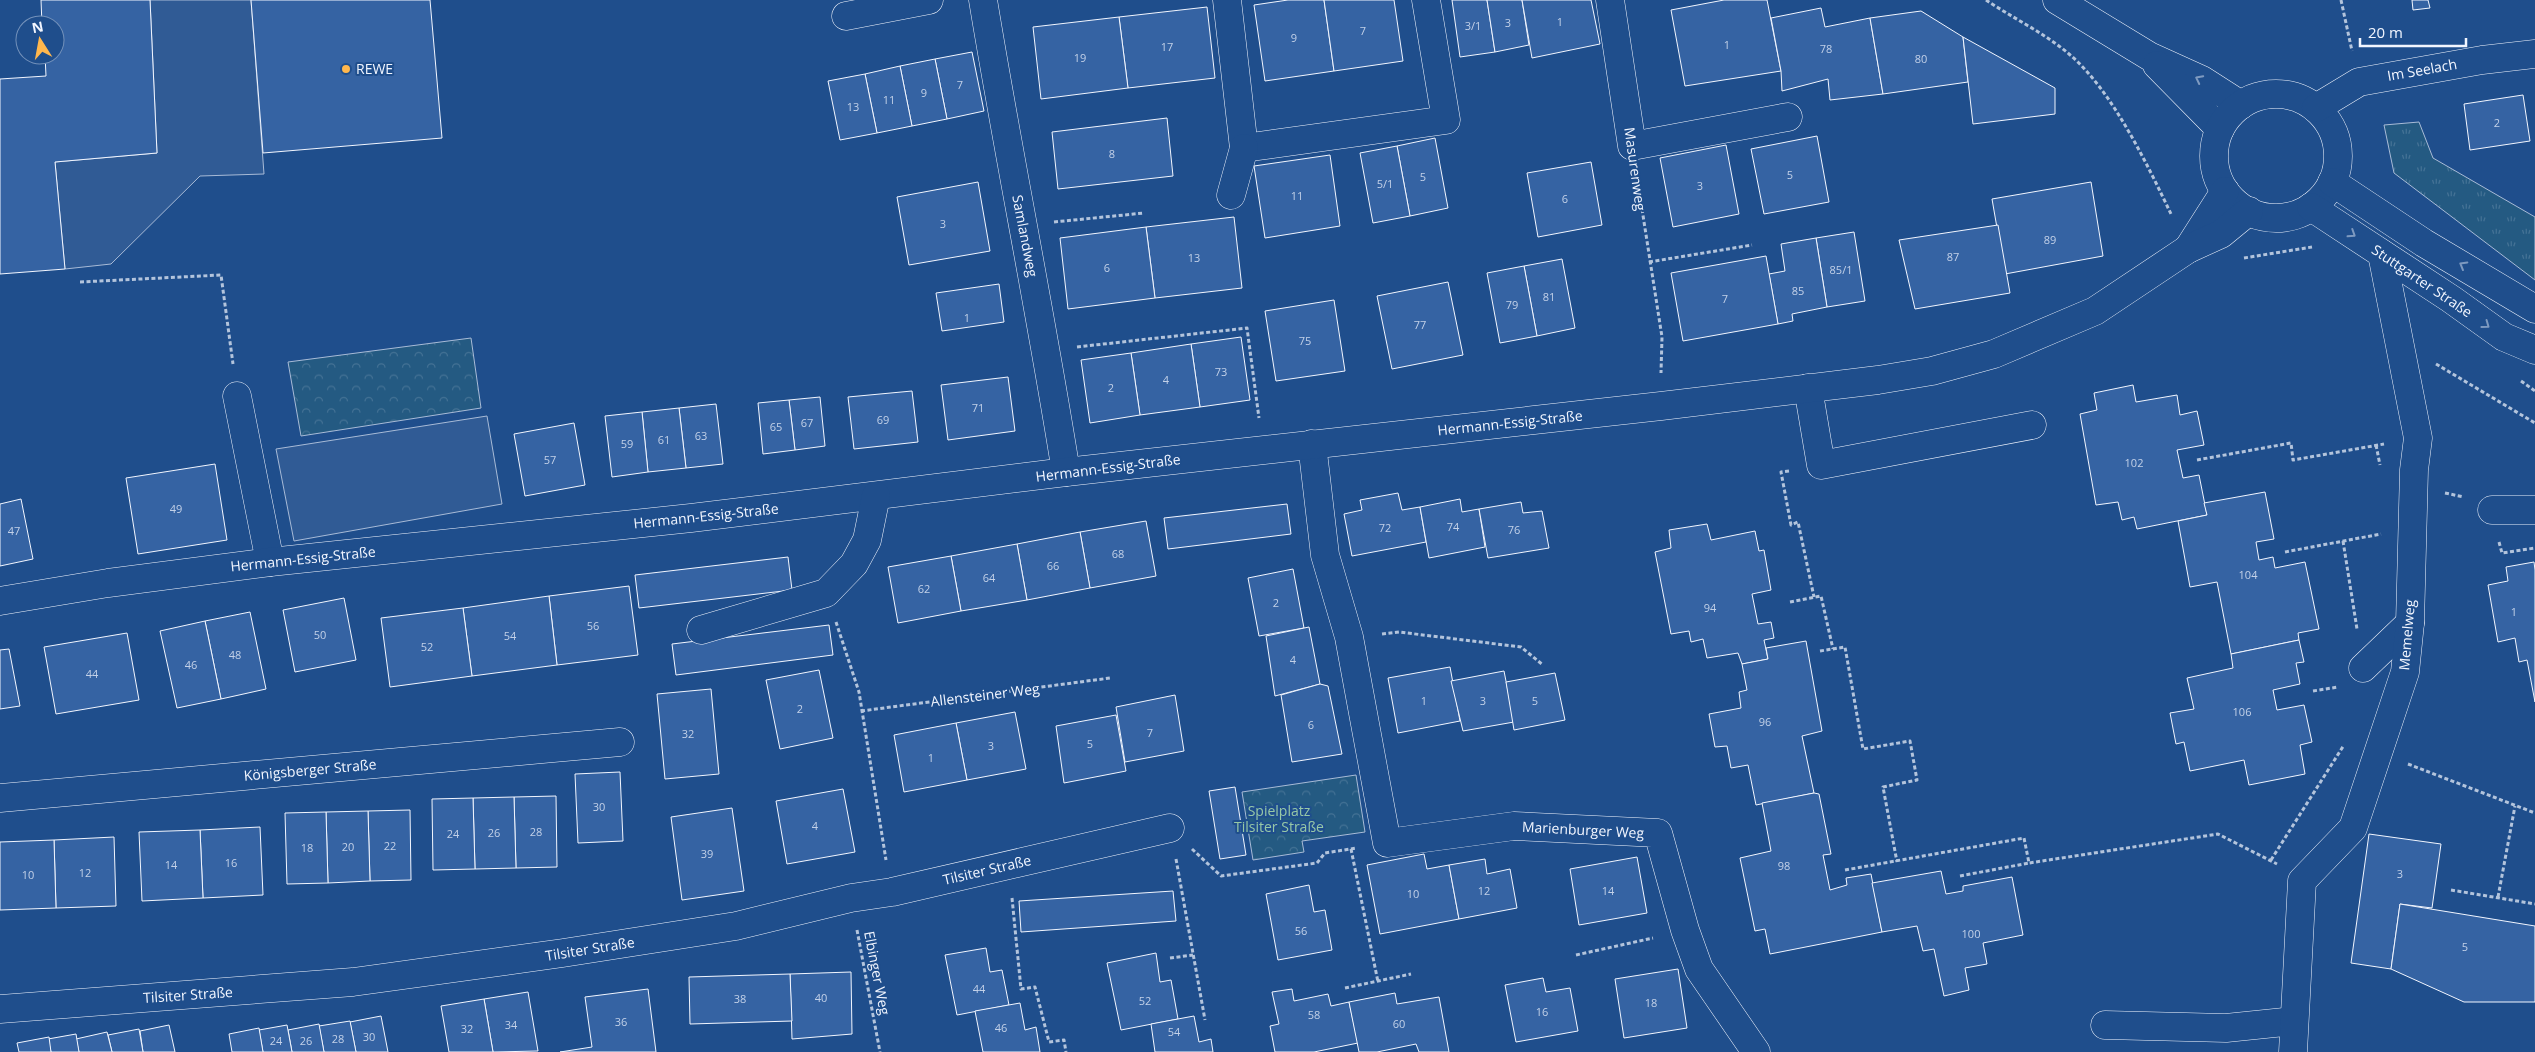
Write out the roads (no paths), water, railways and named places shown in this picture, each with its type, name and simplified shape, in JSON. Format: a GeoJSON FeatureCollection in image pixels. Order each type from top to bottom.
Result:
{"type":"FeatureCollection","features":[{"type":"Feature","properties":{"kind":"street"},"geometry":{"type":"LineString","coordinates":[[846,16],[929,0]]}},
{"type":"Feature","properties":{"kind":"street","name":"Samlandweg"},"geometry":{"type":"LineString","coordinates":[[983,0],[1066,472]]}},
{"type":"Feature","properties":{"kind":"street"},"geometry":{"type":"LineString","coordinates":[[1227,0],[1244,148],[1231,195]]}},
{"type":"Feature","properties":{"kind":"street"},"geometry":{"type":"LineString","coordinates":[[1244,148],[1446,120],[1426,0]]}},
{"type":"Feature","properties":{"kind":"street","name":"Masurenweg"},"geometry":{"type":"LineString","coordinates":[[1610,0],[1632,146],[1788,117]]}},
{"type":"Feature","properties":{"kind":"street"},"geometry":{"type":"LineString","coordinates":[[2056,0],[2149,56],[2202,80],[2241,105]]}},
{"type":"Feature","properties":{"kind":"street","name":"Im Seelach"},"geometry":{"type":"LineString","coordinates":[[2316,108],[2359,82],[2482,60],[2535,54]]}},
{"type":"Feature","properties":{"kind":"street"},"geometry":{"type":"LineString","coordinates":[[2149,56],[2220,130]]}},
{"type":"Feature","properties":{"kind":"street"},"geometry":{"type":"LineString","coordinates":[[2271,94],[2287,95],[2302,100],[2316,108],[2327,121],[2334,135],[2338,151],[2337,167],[2332,182],[2323,196],[2311,207],[2281,217],[2265,216],[2250,211],[2236,202],[2225,191],[2214,161],[2215,144],[2228,116],[2241,105],[2255,97],[2271,94]]}},
{"type":"Feature","properties":{"kind":"street"},"geometry":{"type":"LineString","coordinates":[[2332,182],[2424,243],[2535,309]]}},
{"type":"Feature","properties":{"kind":"street","name":"Hermann-Essig-Straße"},"geometry":{"type":"LineString","coordinates":[[2188,249],[2225,191]]}},
{"type":"Feature","properties":{"kind":"street","name":"Stuttgarter Straße"},"geometry":{"type":"LineString","coordinates":[[2311,207],[2504,337],[2535,350]]}},
{"type":"Feature","properties":{"kind":"street","name":"Hermann-Essig-Straße"},"geometry":{"type":"LineString","coordinates":[[0,601],[108,583],[270,562],[681,519],[1066,472],[1808,388],[1932,371],[1994,354],[2095,312],[2188,249],[2221,234],[2250,211]]}},
{"type":"Feature","properties":{"kind":"street","name":"Memelweg"},"geometry":{"type":"LineString","coordinates":[[2294,1021],[2302,881],[2353,828],[2405,672],[2410,623],[2414,470],[2418,438],[2382,254]]}},
{"type":"Feature","properties":{"kind":"street"},"geometry":{"type":"LineString","coordinates":[[1808,388],[1821,464],[2032,425]]}},
{"type":"Feature","properties":{"kind":"street"},"geometry":{"type":"LineString","coordinates":[[238,396],[270,562]]}},
{"type":"Feature","properties":{"kind":"street","name":"Marienburger Weg"},"geometry":{"type":"LineString","coordinates":[[1312,444],[1325,555],[1349,637],[1387,843],[1514,826],[1658,833],[1685,930],[1699,969],[1756,1052]]}},
{"type":"Feature","properties":{"kind":"street"},"geometry":{"type":"LineString","coordinates":[[701,630],[826,593],[854,564],[867,540],[876,496]]}},
{"type":"Feature","properties":{"kind":"street"},"geometry":{"type":"LineString","coordinates":[[2492,510],[2535,510]]}},
{"type":"Feature","properties":{"kind":"street"},"geometry":{"type":"LineString","coordinates":[[2363,668],[2410,623]]}},
{"type":"Feature","properties":{"kind":"street","name":"Königsberger Straße"},"geometry":{"type":"LineString","coordinates":[[0,798],[620,742]]}},
{"type":"Feature","properties":{"kind":"street","name":"Tilsiter Straße"},"geometry":{"type":"LineString","coordinates":[[0,1009],[353,982],[563,953],[736,926],[850,898],[892,892],[1170,828]]}},
{"type":"Feature","properties":{"kind":"street"},"geometry":{"type":"LineString","coordinates":[[2105,1025],[2226,1028],[2266,1022],[2294,1021],[2292,1052]]}},
{"type":"Feature","properties":{"kind":"place","name":"REWE"},"geometry":{"type":"Point","coordinates":[346,69]}},
{"type":"Feature","properties":{"kind":"park label","name":"Spielplatz Tilsiter Straße"},"geometry":{"type":"Point","coordinates":[1279,820]}}]}
